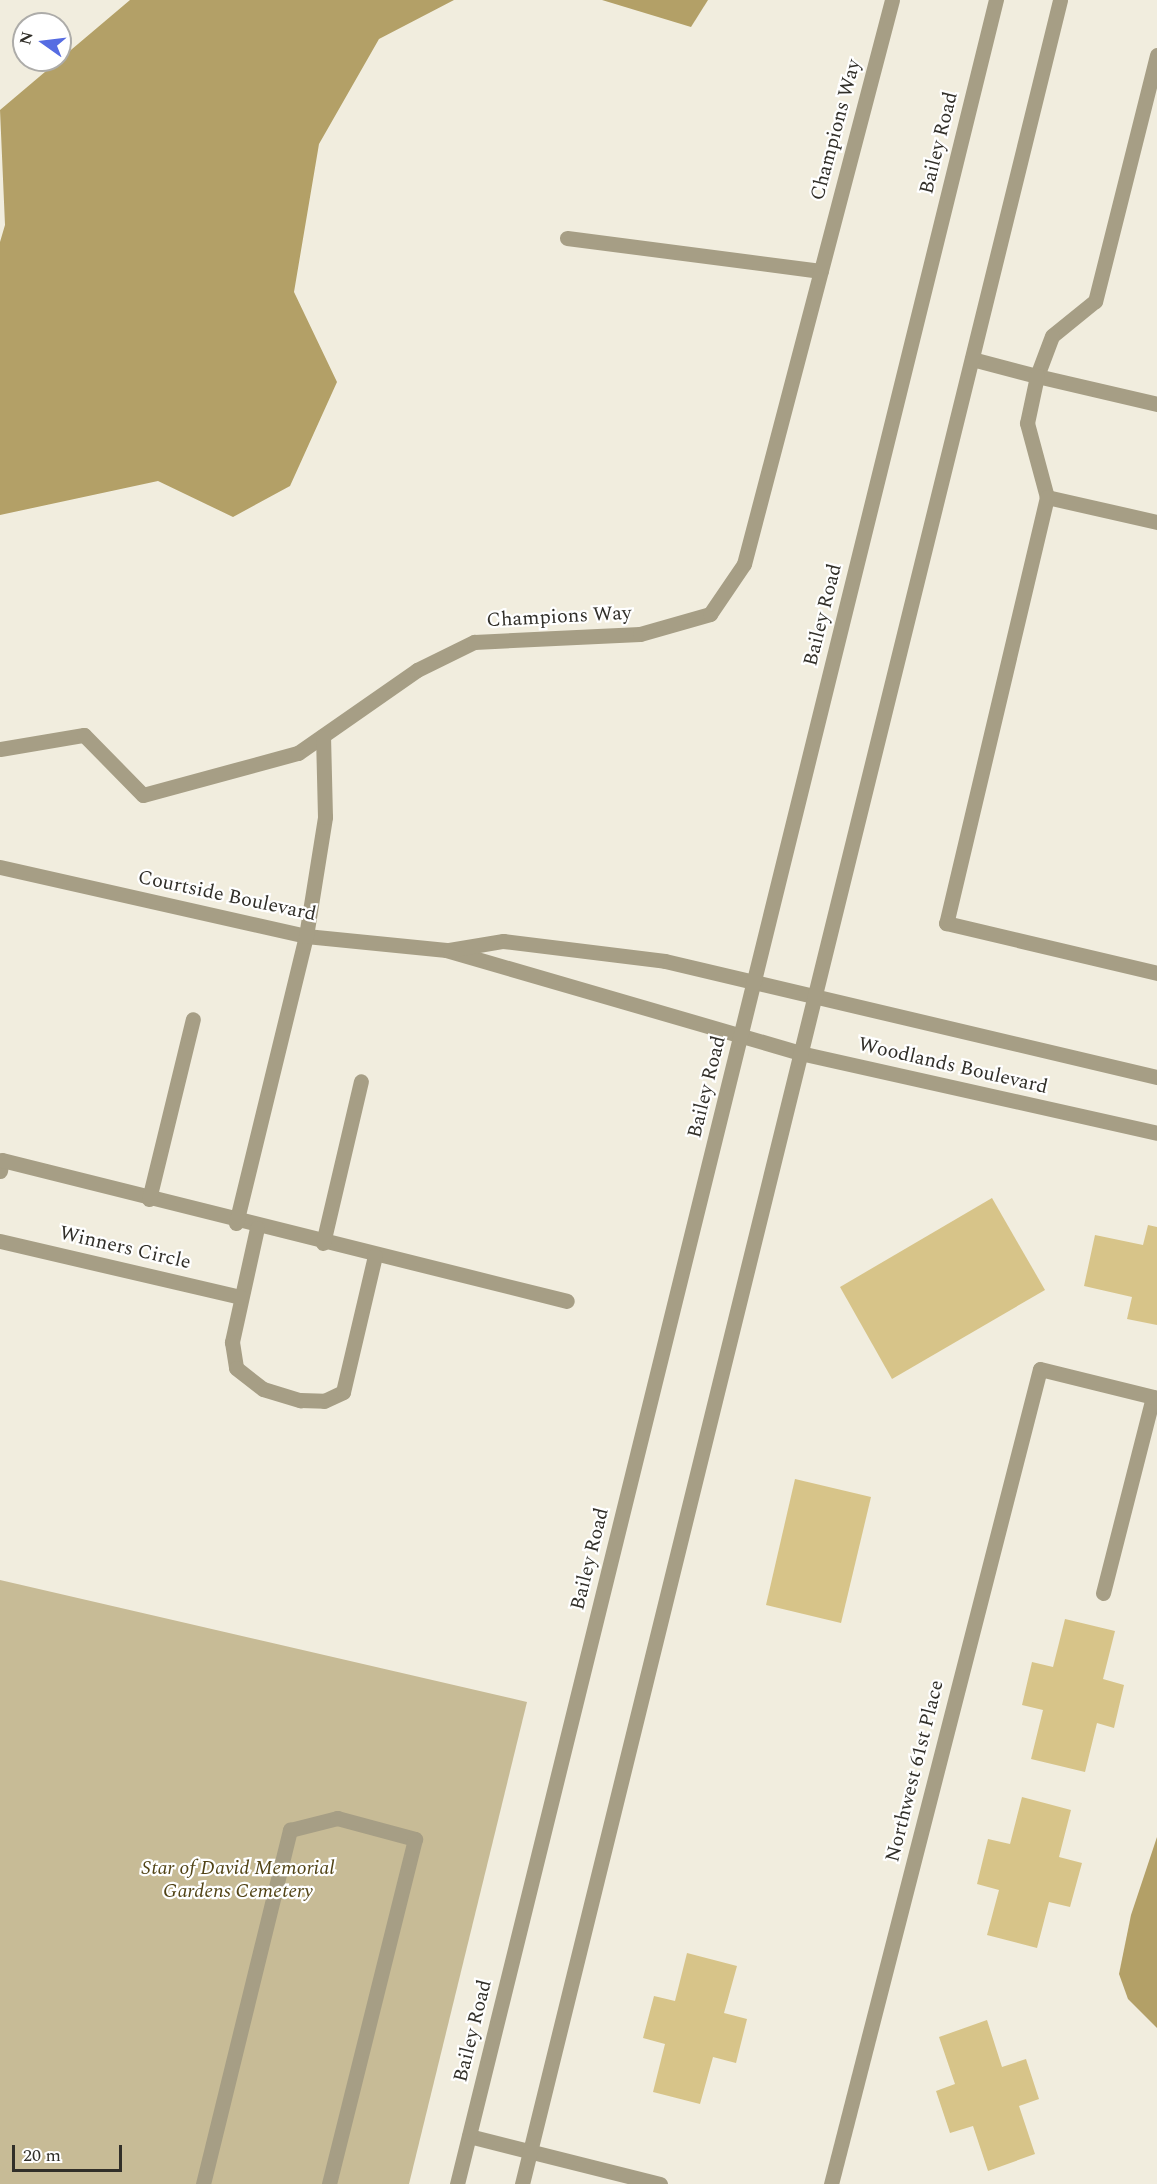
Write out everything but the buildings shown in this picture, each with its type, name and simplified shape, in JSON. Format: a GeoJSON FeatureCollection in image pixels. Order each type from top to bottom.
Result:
{"type":"FeatureCollection","features":[{"type":"Feature","properties":{"kind":"street","name":"Champions Way"},"geometry":{"type":"LineString","coordinates":[[0,749],[84,735],[143,795],[298,753],[417,670],[474,642],[640,634],[710,614],[744,564],[892,0]]}},
{"type":"Feature","properties":{"kind":"street","name":"Bailey Road"},"geometry":{"type":"LineString","coordinates":[[457,2184],[996,0]]}},
{"type":"Feature","properties":{"kind":"street"},"geometry":{"type":"LineString","coordinates":[[522,2184],[1060,0]]}},
{"type":"Feature","properties":{"kind":"street"},"geometry":{"type":"LineString","coordinates":[[1157,56],[1095,301],[1052,336],[1037,376],[1027,423],[1047,496],[945,922],[1157,973]]}},
{"type":"Feature","properties":{"kind":"street"},"geometry":{"type":"LineString","coordinates":[[567,238],[821,271]]}},
{"type":"Feature","properties":{"kind":"street"},"geometry":{"type":"LineString","coordinates":[[972,359],[1157,404]]}},
{"type":"Feature","properties":{"kind":"street"},"geometry":{"type":"LineString","coordinates":[[1047,496],[1157,522]]}},
{"type":"Feature","properties":{"kind":"street"},"geometry":{"type":"LineString","coordinates":[[236,1223],[306,936],[325,817],[323,736]]}},
{"type":"Feature","properties":{"kind":"street","name":"Courtside Boulevard"},"geometry":{"type":"LineString","coordinates":[[0,867],[306,936],[447,950],[741,1036]]}},
{"type":"Feature","properties":{"kind":"street","name":"Courtside Boulevard"},"geometry":{"type":"LineString","coordinates":[[447,950],[502,941],[568,946],[665,961],[753,983]]}},
{"type":"Feature","properties":{"kind":"street","name":"Woodlands Boulevard"},"geometry":{"type":"LineString","coordinates":[[753,983],[813,999],[1157,1077]]}},
{"type":"Feature","properties":{"kind":"street"},"geometry":{"type":"LineString","coordinates":[[149,1199],[193,1019]]}},
{"type":"Feature","properties":{"kind":"street","name":"Woodlands Boulevard"},"geometry":{"type":"LineString","coordinates":[[741,1036],[801,1053],[1157,1133]]}},
{"type":"Feature","properties":{"kind":"street"},"geometry":{"type":"LineString","coordinates":[[323,1243],[361,1081]]}},
{"type":"Feature","properties":{"kind":"street"},"geometry":{"type":"LineString","coordinates":[[0,1171],[2,1160],[236,1223],[567,1301]]}},
{"type":"Feature","properties":{"kind":"street"},"geometry":{"type":"LineString","coordinates":[[257,1228],[232,1342],[236,1368],[263,1389],[324,1401],[343,1392],[350,1375],[375,1256]]}},
{"type":"Feature","properties":{"kind":"street","name":"Winners Circle"},"geometry":{"type":"LineString","coordinates":[[0,1241],[241,1297]]}},
{"type":"Feature","properties":{"kind":"street","name":"Northwest 61st Place"},"geometry":{"type":"LineString","coordinates":[[831,2184],[1040,1369],[1155,1398]]}},
{"type":"Feature","properties":{"kind":"street"},"geometry":{"type":"LineString","coordinates":[[1103,1593],[1155,1398]]}},
{"type":"Feature","properties":{"kind":"street"},"geometry":{"type":"LineString","coordinates":[[202,2184],[290,1830],[337,1818],[415,1839],[329,2184]]}},
{"type":"Feature","properties":{"kind":"street"},"geometry":{"type":"LineString","coordinates":[[469,2136],[660,2184]]}},
{"type":"Feature","properties":{"kind":"green space","name":"Star of David Memorial Gardens Cemetery"},"geometry":{"type":"Polygon","coordinates":[[[0,1580],[527,1702],[409,2184],[0,2184],[0,1580]]]}},
{"type":"Feature","properties":{"kind":"shaded area"},"geometry":{"type":"Polygon","coordinates":[[[130,0],[454,0],[379,39],[319,144],[294,292],[337,382],[290,486],[233,517],[158,481],[0,515],[0,242],[5,225],[0,110],[45,72],[72,72],[72,49],[130,0]]]}},
{"type":"Feature","properties":{"kind":"shaded area"},"geometry":{"type":"Polygon","coordinates":[[[602,0],[708,0],[691,27],[602,0]]]}},
{"type":"Feature","properties":{"kind":"shaded area"},"geometry":{"type":"Polygon","coordinates":[[[1157,1837],[1157,2028],[1128,1999],[1119,1974],[1131,1915],[1157,1837]]]}}]}
